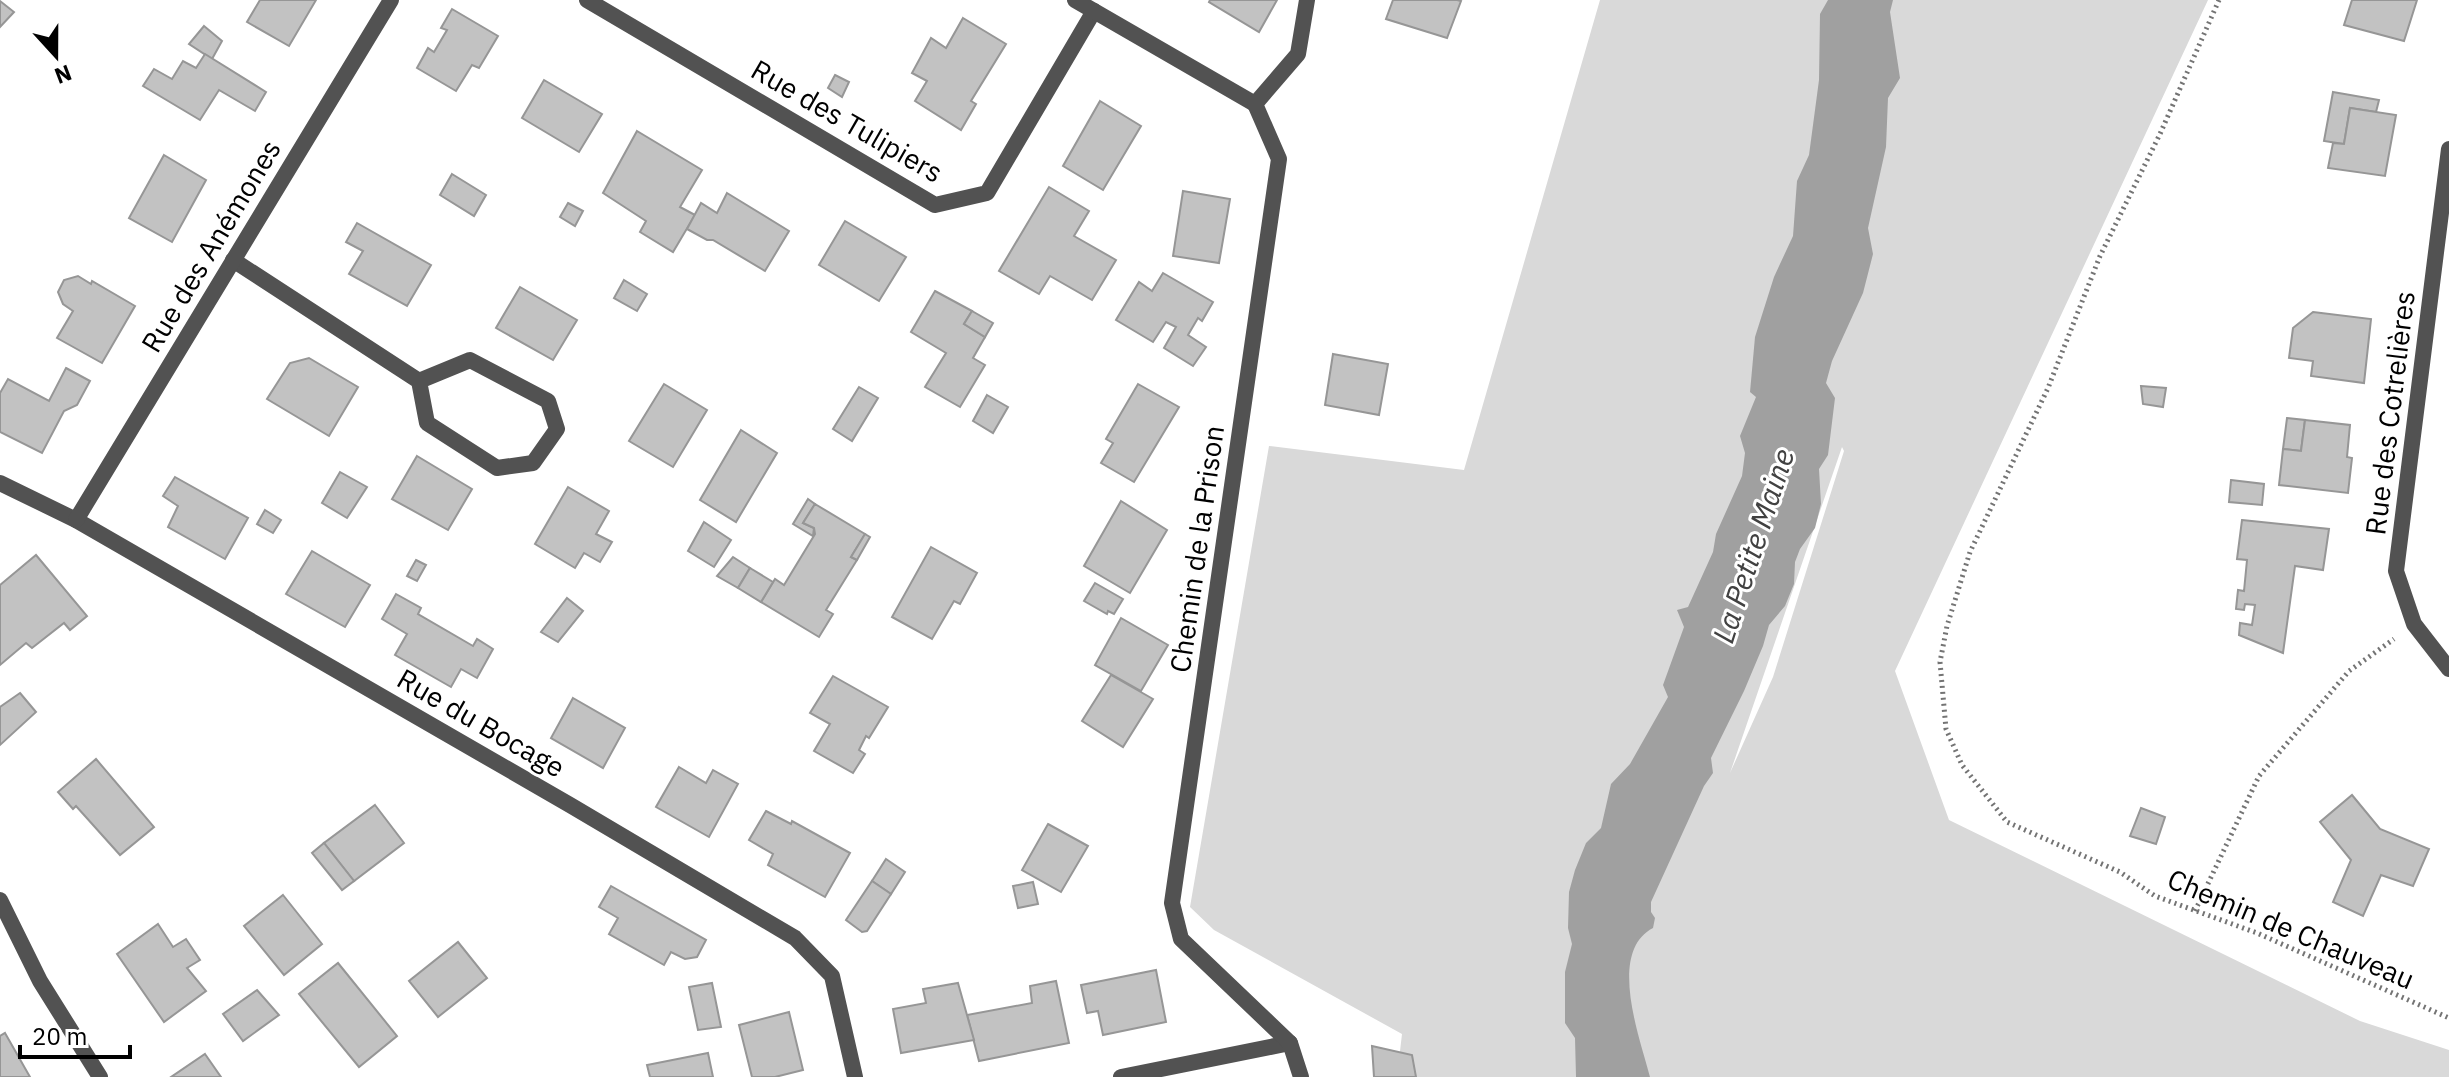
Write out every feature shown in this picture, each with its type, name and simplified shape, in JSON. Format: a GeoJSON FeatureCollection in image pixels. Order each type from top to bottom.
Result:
{"type":"FeatureCollection","features":[{"type":"Feature","properties":{"kind":"street","name":"Rue des Anémones"},"geometry":{"type":"LineString","coordinates":[[76,520],[391,0]]}},
{"type":"Feature","properties":{"kind":"street","name":"Rue des Tulipiers"},"geometry":{"type":"LineString","coordinates":[[587,0],[935,205],[987,193],[1094,11]]}},
{"type":"Feature","properties":{"kind":"street"},"geometry":{"type":"LineString","coordinates":[[1075,0],[1255,104],[1298,54],[1307,0]]}},
{"type":"Feature","properties":{"kind":"street","name":"Chemin de la Prison"},"geometry":{"type":"LineString","coordinates":[[1255,104],[1279,159],[1172,903],[1181,939],[1290,1043],[1301,1077]]}},
{"type":"Feature","properties":{"kind":"street","name":"Rue des Cotrelières"},"geometry":{"type":"LineString","coordinates":[[2449,149],[2396,571],[2414,624],[2449,669]]}},
{"type":"Feature","properties":{"kind":"street"},"geometry":{"type":"LineString","coordinates":[[233,260],[419,381],[427,423],[497,468],[533,463],[557,429],[548,401],[470,360],[419,381]]}},
{"type":"Feature","properties":{"kind":"street","name":"Rue du Bocage"},"geometry":{"type":"LineString","coordinates":[[0,483],[76,520],[795,938],[832,976],[855,1077]]}},
{"type":"Feature","properties":{"kind":"street"},"geometry":{"type":"LineString","coordinates":[[0,900],[40,981],[100,1077]]}},
{"type":"Feature","properties":{"kind":"street"},"geometry":{"type":"LineString","coordinates":[[1121,1077],[1290,1043]]}},
{"type":"Feature","properties":{"kind":"path","name":"Chemin de Chauveau"},"geometry":{"type":"LineString","coordinates":[[2219,0],[2160,134],[2100,256],[2048,388],[1970,552],[1947,626],[1940,662],[1946,729],[1962,765],[2007,822],[2120,872],[2155,896],[2257,933],[2449,1018]]}},
{"type":"Feature","properties":{"kind":"path"},"geometry":{"type":"LineString","coordinates":[[2195,911],[2259,776],[2349,671],[2414,624]]}},
{"type":"Feature","properties":{"kind":"shaded area"},"geometry":{"type":"Polygon","coordinates":[[[1600,0],[2208,0],[1895,671],[1949,820],[2360,1021],[2449,1050],[2449,1077],[1397,1077],[1402,1034],[1214,930],[1190,907],[1269,446],[1464,470],[1600,0]],[[1842,447],[1730,773],[1773,677],[1844,451],[1842,447]]]}},
{"type":"Feature","properties":{"kind":"water","name":"La Petite Maine"},"geometry":{"type":"Polygon","coordinates":[[[1828,0],[1893,0],[1890,12],[1900,78],[1888,98],[1886,147],[1868,228],[1873,254],[1863,293],[1832,361],[1826,383],[1835,398],[1828,455],[1819,469],[1821,504],[1815,528],[1795,562],[1794,584],[1785,606],[1769,625],[1744,691],[1711,758],[1713,773],[1704,786],[1651,902],[1651,912],[1655,918],[1653,928],[1639,940],[1632,956],[1630,997],[1650,1077],[1576,1077],[1575,1038],[1565,1023],[1565,972],[1572,944],[1568,928],[1569,892],[1586,843],[1601,828],[1611,784],[1630,764],[1668,697],[1663,685],[1684,627],[1677,610],[1688,607],[1742,476],[1745,453],[1740,436],[1756,397],[1750,392],[1755,337],[1774,277],[1793,236],[1797,181],[1809,155],[1819,80],[1820,14],[1828,0]]]}},
{"type":"Feature","properties":{"kind":"building"},"geometry":{"type":"Polygon","coordinates":[[[260,0],[316,0],[289,46],[247,22],[260,0]]]}},
{"type":"Feature","properties":{"kind":"building"},"geometry":{"type":"Polygon","coordinates":[[[1210,0],[1277,0],[1259,32],[1210,0]]]}},
{"type":"Feature","properties":{"kind":"building"},"geometry":{"type":"Polygon","coordinates":[[[1393,0],[1461,1],[1447,38],[1386,19],[1393,0]]]}},
{"type":"Feature","properties":{"kind":"building"},"geometry":{"type":"Polygon","coordinates":[[[2352,0],[2417,0],[2404,41],[2344,25],[2352,0]]]}},
{"type":"Feature","properties":{"kind":"building"},"geometry":{"type":"Polygon","coordinates":[[[0,1],[14,12],[0,27],[0,1]]]}},
{"type":"Feature","properties":{"kind":"building"},"geometry":{"type":"Polygon","coordinates":[[[452,9],[498,36],[479,68],[472,65],[456,91],[417,68],[428,48],[434,52],[447,30],[441,28],[452,9]]]}},
{"type":"Feature","properties":{"kind":"building"},"geometry":{"type":"Polygon","coordinates":[[[963,18],[1006,44],[971,101],[976,104],[961,130],[915,101],[927,81],[912,73],[931,38],[946,48],[963,18]]]}},
{"type":"Feature","properties":{"kind":"building"},"geometry":{"type":"Polygon","coordinates":[[[204,26],[222,41],[212,59],[189,44],[204,26]]]}},
{"type":"Feature","properties":{"kind":"building"},"geometry":{"type":"Polygon","coordinates":[[[205,54],[266,92],[255,111],[219,90],[200,120],[143,86],[154,69],[172,79],[183,61],[196,68],[205,54]]]}},
{"type":"Feature","properties":{"kind":"building"},"geometry":{"type":"Polygon","coordinates":[[[835,75],[849,82],[842,97],[828,88],[835,75]]]}},
{"type":"Feature","properties":{"kind":"building"},"geometry":{"type":"Polygon","coordinates":[[[544,80],[602,114],[579,152],[522,118],[544,80]]]}},
{"type":"Feature","properties":{"kind":"building"},"geometry":{"type":"Polygon","coordinates":[[[2333,92],[2379,100],[2376,112],[2350,108],[2344,144],[2324,141],[2333,92]]]}},
{"type":"Feature","properties":{"kind":"building"},"geometry":{"type":"Polygon","coordinates":[[[1100,101],[1141,126],[1103,190],[1063,166],[1100,101]]]}},
{"type":"Feature","properties":{"kind":"building"},"geometry":{"type":"Polygon","coordinates":[[[2350,108],[2396,115],[2385,176],[2328,168],[2333,143],[2344,144],[2350,108]]]}},
{"type":"Feature","properties":{"kind":"building"},"geometry":{"type":"Polygon","coordinates":[[[637,131],[702,170],[680,207],[695,215],[673,252],[640,232],[646,221],[603,193],[637,131]]]}},
{"type":"Feature","properties":{"kind":"building"},"geometry":{"type":"Polygon","coordinates":[[[164,155],[206,180],[172,242],[129,218],[164,155]]]}},
{"type":"Feature","properties":{"kind":"building"},"geometry":{"type":"Polygon","coordinates":[[[452,174],[486,195],[474,216],[440,195],[452,174]]]}},
{"type":"Feature","properties":{"kind":"building"},"geometry":{"type":"Polygon","coordinates":[[[1049,187],[1089,211],[1074,236],[1116,260],[1092,300],[1050,276],[1039,294],[999,271],[1049,187]]]}},
{"type":"Feature","properties":{"kind":"building"},"geometry":{"type":"Polygon","coordinates":[[[1183,191],[1230,199],[1219,263],[1173,256],[1183,191]]]}},
{"type":"Feature","properties":{"kind":"building"},"geometry":{"type":"Polygon","coordinates":[[[727,193],[789,231],[765,271],[713,240],[687,229],[701,203],[717,213],[727,193]]]}},
{"type":"Feature","properties":{"kind":"building"},"geometry":{"type":"Polygon","coordinates":[[[568,203],[583,211],[575,226],[560,217],[568,203]]]}},
{"type":"Feature","properties":{"kind":"building"},"geometry":{"type":"Polygon","coordinates":[[[845,221],[906,257],[879,301],[819,265],[845,221]]]}},
{"type":"Feature","properties":{"kind":"building"},"geometry":{"type":"Polygon","coordinates":[[[357,223],[431,265],[407,306],[349,274],[363,251],[346,242],[357,223]]]}},
{"type":"Feature","properties":{"kind":"building"},"geometry":{"type":"Polygon","coordinates":[[[1163,273],[1213,302],[1202,321],[1198,318],[1188,335],[1206,347],[1193,366],[1164,348],[1176,327],[1166,322],[1153,342],[1116,320],[1139,282],[1152,291],[1163,273]]]}},
{"type":"Feature","properties":{"kind":"building"},"geometry":{"type":"Polygon","coordinates":[[[78,276],[135,306],[102,363],[57,338],[73,311],[63,304],[58,292],[64,280],[78,276]]]}},
{"type":"Feature","properties":{"kind":"building"},"geometry":{"type":"Polygon","coordinates":[[[624,280],[647,294],[637,311],[614,298],[624,280]]]}},
{"type":"Feature","properties":{"kind":"building"},"geometry":{"type":"Polygon","coordinates":[[[520,287],[577,320],[553,360],[496,328],[520,287]]]}},
{"type":"Feature","properties":{"kind":"building"},"geometry":{"type":"Polygon","coordinates":[[[935,291],[972,311],[964,324],[985,337],[973,358],[985,365],[960,407],[925,387],[946,353],[911,332],[935,291]]]}},
{"type":"Feature","properties":{"kind":"building"},"geometry":{"type":"Polygon","coordinates":[[[972,311],[993,323],[985,337],[964,324],[972,311]]]}},
{"type":"Feature","properties":{"kind":"building"},"geometry":{"type":"Polygon","coordinates":[[[2313,312],[2371,319],[2364,383],[2311,376],[2313,361],[2289,358],[2293,328],[2313,312]]]}},
{"type":"Feature","properties":{"kind":"building"},"geometry":{"type":"Polygon","coordinates":[[[1333,354],[1388,364],[1379,415],[1325,405],[1333,354]]]}},
{"type":"Feature","properties":{"kind":"building"},"geometry":{"type":"Polygon","coordinates":[[[309,358],[358,387],[329,436],[267,399],[290,363],[309,358]]]}},
{"type":"Feature","properties":{"kind":"building"},"geometry":{"type":"Polygon","coordinates":[[[66,368],[90,381],[77,405],[64,411],[42,453],[0,432],[0,393],[8,379],[49,401],[66,368]]]}},
{"type":"Feature","properties":{"kind":"building"},"geometry":{"type":"Polygon","coordinates":[[[664,384],[707,410],[673,467],[629,441],[664,384]]]}},
{"type":"Feature","properties":{"kind":"building"},"geometry":{"type":"Polygon","coordinates":[[[1138,384],[1179,407],[1134,482],[1101,463],[1113,443],[1106,439],[1138,384]]]}},
{"type":"Feature","properties":{"kind":"building"},"geometry":{"type":"Polygon","coordinates":[[[2141,386],[2166,388],[2163,407],[2143,404],[2141,386]]]}},
{"type":"Feature","properties":{"kind":"building"},"geometry":{"type":"Polygon","coordinates":[[[859,387],[878,398],[852,441],[833,429],[859,387]]]}},
{"type":"Feature","properties":{"kind":"building"},"geometry":{"type":"Polygon","coordinates":[[[987,395],[1008,407],[993,433],[973,421],[987,395]]]}},
{"type":"Feature","properties":{"kind":"building"},"geometry":{"type":"Polygon","coordinates":[[[2287,418],[2305,420],[2301,451],[2283,449],[2287,418]]]}},
{"type":"Feature","properties":{"kind":"building"},"geometry":{"type":"Polygon","coordinates":[[[2305,420],[2350,425],[2347,457],[2352,458],[2348,493],[2279,485],[2283,449],[2301,451],[2305,420]]]}},
{"type":"Feature","properties":{"kind":"building"},"geometry":{"type":"Polygon","coordinates":[[[741,430],[777,453],[736,522],[700,500],[741,430]]]}},
{"type":"Feature","properties":{"kind":"building"},"geometry":{"type":"Polygon","coordinates":[[[417,456],[472,489],[448,530],[392,499],[417,456]]]}},
{"type":"Feature","properties":{"kind":"building"},"geometry":{"type":"Polygon","coordinates":[[[340,472],[367,487],[347,518],[322,503],[340,472]]]}},
{"type":"Feature","properties":{"kind":"building"},"geometry":{"type":"Polygon","coordinates":[[[175,477],[248,518],[225,559],[168,527],[178,506],[163,496],[175,477]]]}},
{"type":"Feature","properties":{"kind":"building"},"geometry":{"type":"Polygon","coordinates":[[[2231,480],[2264,484],[2262,505],[2229,502],[2231,480]]]}},
{"type":"Feature","properties":{"kind":"building"},"geometry":{"type":"Polygon","coordinates":[[[568,487],[609,511],[596,534],[612,542],[600,562],[584,553],[575,568],[535,544],[568,487]]]}},
{"type":"Feature","properties":{"kind":"building"},"geometry":{"type":"Polygon","coordinates":[[[808,499],[815,504],[803,523],[814,528],[813,536],[793,524],[808,499]]]}},
{"type":"Feature","properties":{"kind":"building"},"geometry":{"type":"Polygon","coordinates":[[[1121,501],[1167,530],[1130,593],[1084,566],[1121,501]]]}},
{"type":"Feature","properties":{"kind":"building"},"geometry":{"type":"Polygon","coordinates":[[[815,504],[865,534],[851,557],[857,560],[826,610],[833,614],[819,637],[761,602],[775,579],[784,585],[815,534],[814,528],[803,523],[815,504]]]}},
{"type":"Feature","properties":{"kind":"building"},"geometry":{"type":"Polygon","coordinates":[[[265,510],[281,520],[273,533],[257,524],[265,510]]]}},
{"type":"Feature","properties":{"kind":"building"},"geometry":{"type":"Polygon","coordinates":[[[2242,520],[2329,529],[2323,570],[2295,566],[2283,653],[2239,635],[2240,623],[2252,625],[2255,605],[2245,604],[2244,610],[2236,609],[2238,590],[2244,591],[2247,560],[2237,559],[2242,520]]]}},
{"type":"Feature","properties":{"kind":"building"},"geometry":{"type":"Polygon","coordinates":[[[704,522],[731,540],[714,567],[688,551],[704,522]]]}},
{"type":"Feature","properties":{"kind":"building"},"geometry":{"type":"Polygon","coordinates":[[[865,534],[870,537],[857,560],[851,557],[865,534]]]}},
{"type":"Feature","properties":{"kind":"building"},"geometry":{"type":"Polygon","coordinates":[[[931,547],[977,573],[960,604],[954,601],[932,639],[892,617],[931,547]]]}},
{"type":"Feature","properties":{"kind":"building"},"geometry":{"type":"Polygon","coordinates":[[[312,551],[370,585],[345,627],[286,594],[312,551]]]}},
{"type":"Feature","properties":{"kind":"building"},"geometry":{"type":"Polygon","coordinates":[[[36,555],[87,616],[70,630],[64,623],[32,648],[26,643],[0,665],[0,585],[36,555]]]}},
{"type":"Feature","properties":{"kind":"building"},"geometry":{"type":"Polygon","coordinates":[[[733,557],[750,568],[738,588],[717,576],[733,557]]]}},
{"type":"Feature","properties":{"kind":"building"},"geometry":{"type":"Polygon","coordinates":[[[416,560],[426,565],[417,581],[407,576],[416,560]]]}},
{"type":"Feature","properties":{"kind":"building"},"geometry":{"type":"Polygon","coordinates":[[[750,568],[773,582],[761,602],[738,588],[750,568]]]}},
{"type":"Feature","properties":{"kind":"building"},"geometry":{"type":"Polygon","coordinates":[[[1095,583],[1123,599],[1114,614],[1108,611],[1107,614],[1084,601],[1095,583]]]}},
{"type":"Feature","properties":{"kind":"building"},"geometry":{"type":"Polygon","coordinates":[[[396,594],[421,608],[418,614],[473,646],[477,639],[493,649],[477,678],[461,669],[451,687],[395,655],[407,634],[382,619],[396,594]]]}},
{"type":"Feature","properties":{"kind":"building"},"geometry":{"type":"Polygon","coordinates":[[[567,598],[583,611],[558,642],[541,632],[567,598]]]}},
{"type":"Feature","properties":{"kind":"building"},"geometry":{"type":"Polygon","coordinates":[[[1121,618],[1168,645],[1141,691],[1095,665],[1121,618]]]}},
{"type":"Feature","properties":{"kind":"building"},"geometry":{"type":"Polygon","coordinates":[[[1111,675],[1153,699],[1123,747],[1082,721],[1111,675]]]}},
{"type":"Feature","properties":{"kind":"building"},"geometry":{"type":"Polygon","coordinates":[[[833,676],[888,707],[869,738],[866,736],[859,750],[865,754],[853,773],[814,751],[830,724],[810,713],[833,676]]]}},
{"type":"Feature","properties":{"kind":"building"},"geometry":{"type":"Polygon","coordinates":[[[20,693],[36,712],[0,745],[0,707],[20,693]]]}},
{"type":"Feature","properties":{"kind":"building"},"geometry":{"type":"Polygon","coordinates":[[[573,698],[625,728],[603,768],[551,738],[573,698]]]}},
{"type":"Feature","properties":{"kind":"building"},"geometry":{"type":"Polygon","coordinates":[[[96,759],[154,827],[120,855],[76,806],[73,809],[58,792],[96,759]]]}},
{"type":"Feature","properties":{"kind":"building"},"geometry":{"type":"Polygon","coordinates":[[[679,767],[706,783],[713,770],[738,784],[709,837],[656,807],[679,767]]]}},
{"type":"Feature","properties":{"kind":"building"},"geometry":{"type":"Polygon","coordinates":[[[2352,795],[2380,829],[2429,849],[2413,886],[2381,875],[2363,916],[2333,902],[2351,860],[2320,822],[2352,795]]]}},
{"type":"Feature","properties":{"kind":"building"},"geometry":{"type":"Polygon","coordinates":[[[375,805],[404,843],[354,881],[324,843],[375,805]]]}},
{"type":"Feature","properties":{"kind":"building"},"geometry":{"type":"Polygon","coordinates":[[[2141,808],[2165,817],[2156,844],[2130,836],[2141,808]]]}},
{"type":"Feature","properties":{"kind":"building"},"geometry":{"type":"Polygon","coordinates":[[[766,811],[791,824],[792,821],[850,853],[825,897],[768,865],[773,854],[749,840],[766,811]]]}},
{"type":"Feature","properties":{"kind":"building"},"geometry":{"type":"Polygon","coordinates":[[[1048,824],[1088,846],[1061,892],[1022,870],[1048,824]]]}},
{"type":"Feature","properties":{"kind":"building"},"geometry":{"type":"Polygon","coordinates":[[[324,843],[354,881],[342,890],[312,853],[324,843]]]}},
{"type":"Feature","properties":{"kind":"building"},"geometry":{"type":"Polygon","coordinates":[[[886,859],[905,872],[891,894],[872,881],[886,859]]]}},
{"type":"Feature","properties":{"kind":"building"},"geometry":{"type":"Polygon","coordinates":[[[872,881],[891,894],[867,931],[862,932],[846,920],[872,881]]]}},
{"type":"Feature","properties":{"kind":"building"},"geometry":{"type":"Polygon","coordinates":[[[1033,882],[1038,904],[1018,908],[1013,886],[1033,882]]]}},
{"type":"Feature","properties":{"kind":"building"},"geometry":{"type":"Polygon","coordinates":[[[611,886],[706,940],[697,957],[685,959],[671,952],[664,965],[609,934],[618,918],[599,907],[611,886]]]}},
{"type":"Feature","properties":{"kind":"building"},"geometry":{"type":"Polygon","coordinates":[[[283,895],[322,944],[284,975],[244,926],[283,895]]]}},
{"type":"Feature","properties":{"kind":"building"},"geometry":{"type":"Polygon","coordinates":[[[158,924],[173,947],[186,939],[200,960],[187,968],[206,991],[164,1022],[117,954],[158,924]]]}},
{"type":"Feature","properties":{"kind":"building"},"geometry":{"type":"Polygon","coordinates":[[[458,942],[487,978],[438,1017],[409,981],[458,942]]]}},
{"type":"Feature","properties":{"kind":"building"},"geometry":{"type":"Polygon","coordinates":[[[338,963],[397,1036],[359,1067],[299,994],[338,963]]]}},
{"type":"Feature","properties":{"kind":"building"},"geometry":{"type":"Polygon","coordinates":[[[1156,970],[1166,1022],[1103,1035],[1098,1011],[1087,1013],[1081,985],[1156,970]]]}},
{"type":"Feature","properties":{"kind":"building"},"geometry":{"type":"Polygon","coordinates":[[[1056,981],[1069,1043],[979,1061],[967,1015],[1032,1003],[1030,986],[1056,981]]]}},
{"type":"Feature","properties":{"kind":"building"},"geometry":{"type":"Polygon","coordinates":[[[712,983],[721,1027],[698,1030],[689,987],[712,983]]]}},
{"type":"Feature","properties":{"kind":"building"},"geometry":{"type":"Polygon","coordinates":[[[958,983],[974,1040],[901,1053],[893,1009],[926,1003],[923,989],[958,983]]]}},
{"type":"Feature","properties":{"kind":"building"},"geometry":{"type":"Polygon","coordinates":[[[257,990],[279,1015],[243,1041],[223,1014],[257,990]]]}},
{"type":"Feature","properties":{"kind":"building"},"geometry":{"type":"Polygon","coordinates":[[[789,1012],[803,1070],[775,1077],[752,1077],[739,1025],[789,1012]]]}},
{"type":"Feature","properties":{"kind":"building"},"geometry":{"type":"Polygon","coordinates":[[[5,1033],[30,1077],[0,1077],[0,1036],[5,1033]]]}},
{"type":"Feature","properties":{"kind":"building"},"geometry":{"type":"Polygon","coordinates":[[[1372,1046],[1412,1055],[1416,1077],[1374,1077],[1372,1046]]]}},
{"type":"Feature","properties":{"kind":"building"},"geometry":{"type":"Polygon","coordinates":[[[708,1053],[713,1077],[650,1077],[647,1065],[708,1053]]]}},
{"type":"Feature","properties":{"kind":"building"},"geometry":{"type":"Polygon","coordinates":[[[205,1054],[221,1077],[171,1077],[205,1054]]]}}]}
